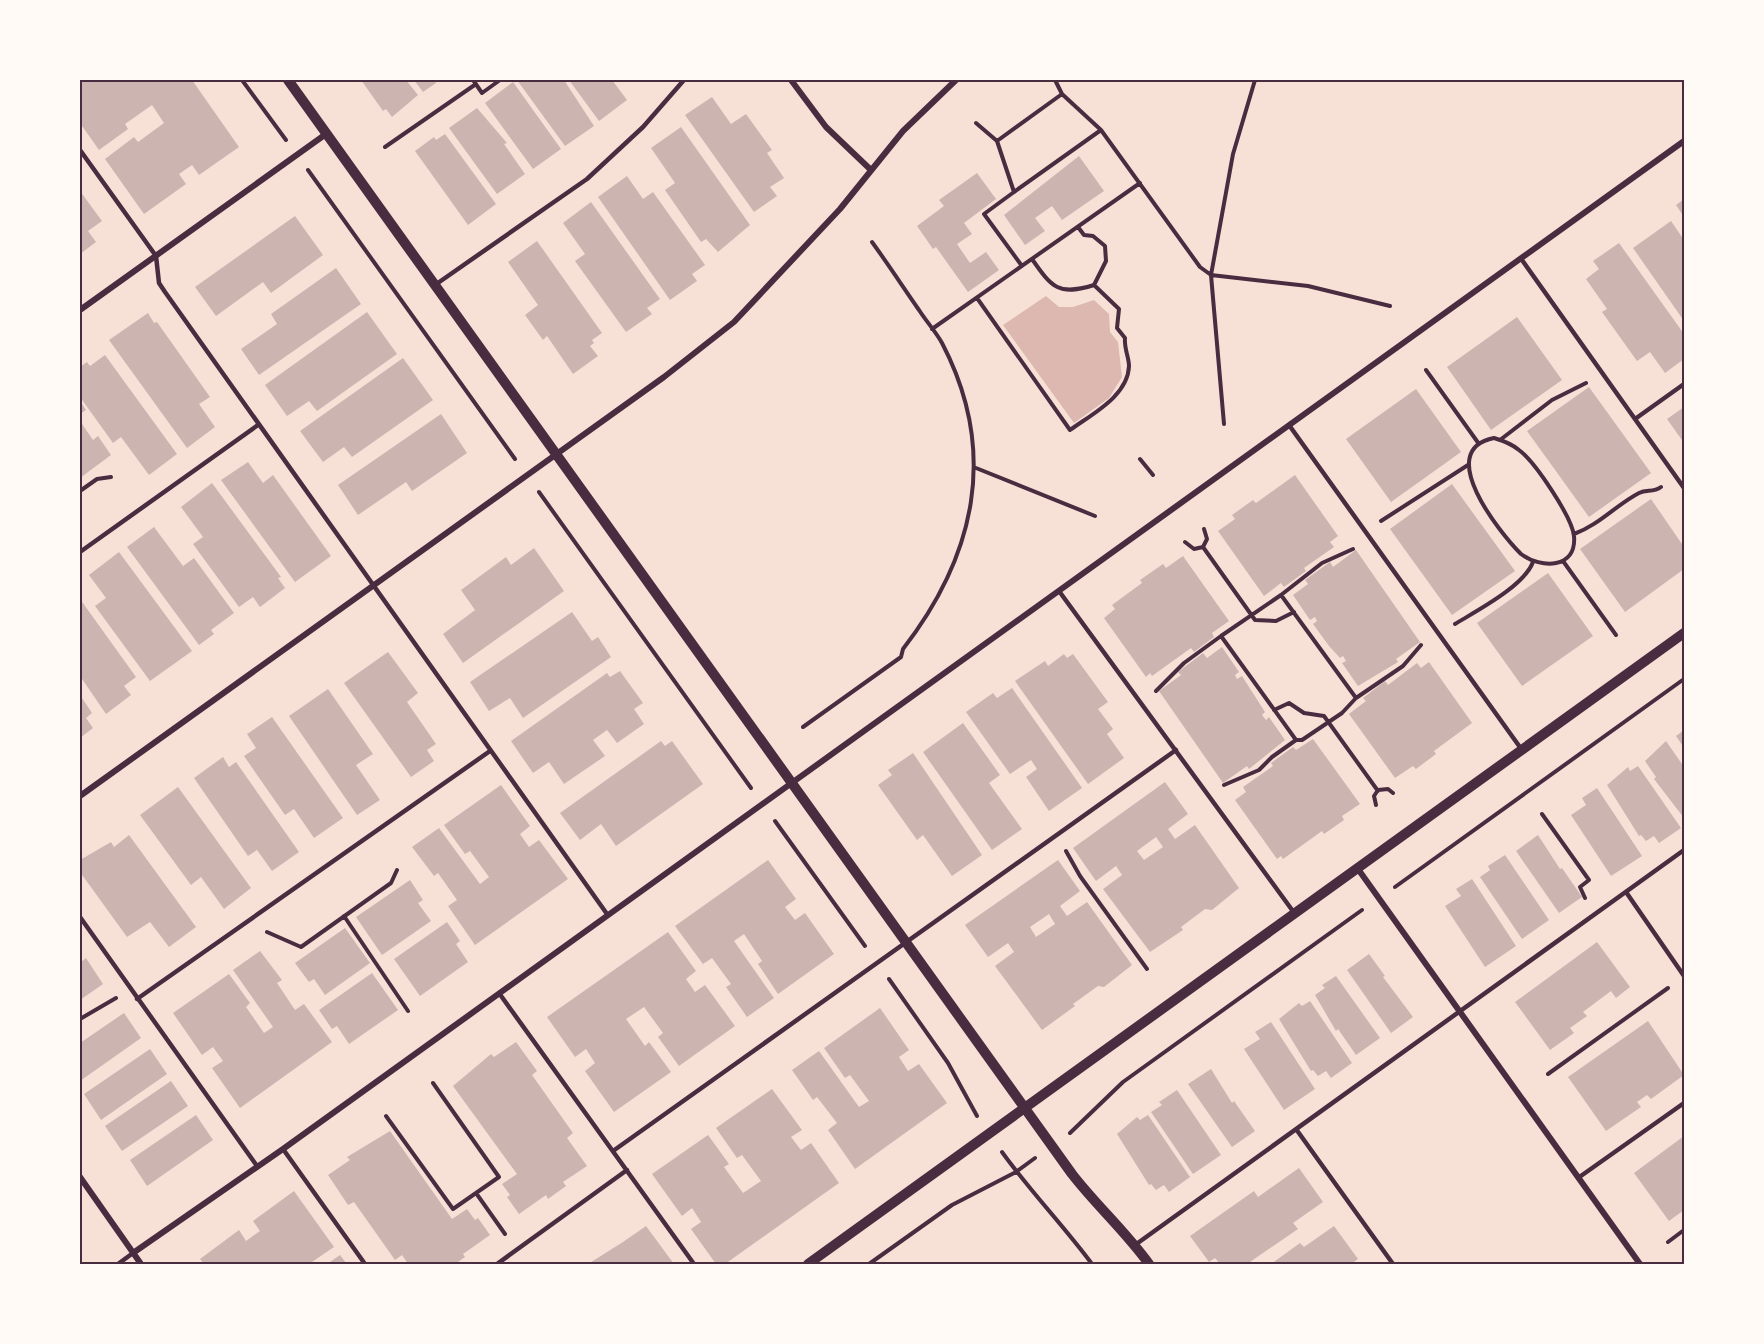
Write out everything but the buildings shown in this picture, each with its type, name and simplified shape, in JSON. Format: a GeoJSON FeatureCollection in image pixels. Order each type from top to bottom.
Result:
{"type":"FeatureCollection","features":[{"type":"Feature","properties":{"kind":"street"},"geometry":{"type":"LineString","coordinates":[[288,80],[1025,1109],[1098,1208],[1135,1245],[1149,1264]]}},
{"type":"Feature","properties":{"kind":"street"},"geometry":{"type":"LineString","coordinates":[[791,80],[826,127],[871,170]]}},
{"type":"Feature","properties":{"kind":"street"},"geometry":{"type":"LineString","coordinates":[[80,796],[664,377],[734,322],[798,255],[903,131],[956,80]]}},
{"type":"Feature","properties":{"kind":"street"},"geometry":{"type":"LineString","coordinates":[[80,310],[326,134]]}},
{"type":"Feature","properties":{"kind":"street"},"geometry":{"type":"LineString","coordinates":[[133,1253],[283,1149],[1288,425],[1522,260],[1684,141]]}},
{"type":"Feature","properties":{"kind":"street"},"geometry":{"type":"LineString","coordinates":[[808,1264],[1684,633]]}},
{"type":"Feature","properties":{"kind":"street"},"geometry":{"type":"LineString","coordinates":[[1358,869],[1640,1264]]}},
{"type":"Feature","properties":{"kind":"street"},"geometry":{"type":"LineString","coordinates":[[80,1177],[141,1264]]}},
{"type":"Feature","properties":{"kind":"lane"},"geometry":{"type":"LineString","coordinates":[[435,285],[587,178],[643,127],[684,80]]}},
{"type":"Feature","properties":{"kind":"lane"},"geometry":{"type":"LineString","coordinates":[[80,150],[156,256],[159,283],[608,914]]}},
{"type":"Feature","properties":{"kind":"lane"},"geometry":{"type":"LineString","coordinates":[[1522,260],[1684,488]]}},
{"type":"Feature","properties":{"kind":"lane"},"geometry":{"type":"LineString","coordinates":[[1635,419],[1684,384]]}},
{"type":"Feature","properties":{"kind":"lane"},"geometry":{"type":"LineString","coordinates":[[80,552],[258,425]]}},
{"type":"Feature","properties":{"kind":"lane"},"geometry":{"type":"LineString","coordinates":[[1288,425],[1522,750]]}},
{"type":"Feature","properties":{"kind":"lane"},"geometry":{"type":"LineString","coordinates":[[1059,591],[1295,914]]}},
{"type":"Feature","properties":{"kind":"lane"},"geometry":{"type":"LineString","coordinates":[[613,1151],[1176,750]]}},
{"type":"Feature","properties":{"kind":"lane"},"geometry":{"type":"LineString","coordinates":[[137,999],[490,751]]}},
{"type":"Feature","properties":{"kind":"lane"},"geometry":{"type":"LineString","coordinates":[[1135,1245],[1684,850]]}},
{"type":"Feature","properties":{"kind":"lane"},"geometry":{"type":"LineString","coordinates":[[1626,892],[1684,976]]}},
{"type":"Feature","properties":{"kind":"lane"},"geometry":{"type":"LineString","coordinates":[[80,917],[256,1166]]}},
{"type":"Feature","properties":{"kind":"lane"},"geometry":{"type":"LineString","coordinates":[[500,993],[694,1264]]}},
{"type":"Feature","properties":{"kind":"lane"},"geometry":{"type":"LineString","coordinates":[[1578,1178],[1684,1103]]}},
{"type":"Feature","properties":{"kind":"lane"},"geometry":{"type":"LineString","coordinates":[[1296,1129],[1393,1264]]}},
{"type":"Feature","properties":{"kind":"lane"},"geometry":{"type":"LineString","coordinates":[[283,1149],[364,1264]]}},
{"type":"Feature","properties":{"kind":"lane"},"geometry":{"type":"LineString","coordinates":[[496,1264],[627,1170]]}},
{"type":"Feature","properties":{"kind":"lane"},"geometry":{"type":"LineString","coordinates":[[118,1264],[133,1253]]}},
{"type":"Feature","properties":{"kind":"path"},"geometry":{"type":"LineString","coordinates":[[242,80],[278,129]]}},
{"type":"Feature","properties":{"kind":"path"},"geometry":{"type":"LineString","coordinates":[[385,147],[474,82],[482,93],[500,80]]}},
{"type":"Feature","properties":{"kind":"path"},"geometry":{"type":"LineString","coordinates":[[1055,80],[1062,94],[1101,130],[1200,267],[1211,275],[1308,286],[1390,306]]}},
{"type":"Feature","properties":{"kind":"path"},"geometry":{"type":"LineString","coordinates":[[1224,424],[1211,275],[1233,154],[1255,80]]}},
{"type":"Feature","properties":{"kind":"path"},"geometry":{"type":"LineString","coordinates":[[997,141],[1062,94]]}},
{"type":"Feature","properties":{"kind":"path"},"geometry":{"type":"LineString","coordinates":[[976,123],[997,141],[1014,192]]}},
{"type":"Feature","properties":{"kind":"path"},"geometry":{"type":"LineString","coordinates":[[1022,266],[984,214],[1101,130]]}},
{"type":"Feature","properties":{"kind":"path"},"geometry":{"type":"LineString","coordinates":[[316,181],[509,450]]}},
{"type":"Feature","properties":{"kind":"path"},"geometry":{"type":"LineString","coordinates":[[932,329],[1140,183]]}},
{"type":"Feature","properties":{"kind":"path"},"geometry":{"type":"LineString","coordinates":[[1032,260],[1059,290],[1074,291],[1094,285],[1106,261],[1105,246],[1093,236],[1084,235],[1078,227]]}},
{"type":"Feature","properties":{"kind":"path"},"geometry":{"type":"LineString","coordinates":[[803,727],[901,657],[903,649],[943,591],[956,563],[976,468],[972,425],[960,384],[942,342],[872,242]]}},
{"type":"Feature","properties":{"kind":"path"},"geometry":{"type":"LineString","coordinates":[[977,297],[1070,430],[1111,401],[1128,378],[1129,363],[1124,349],[1125,339],[1117,328],[1119,309],[1094,285]]}},
{"type":"Feature","properties":{"kind":"path"},"geometry":{"type":"LineString","coordinates":[[1426,370],[1479,444]]}},
{"type":"Feature","properties":{"kind":"path"},"geometry":{"type":"LineString","coordinates":[[1500,440],[1552,400],[1574,391],[1602,373]]}},
{"type":"Feature","properties":{"kind":"path"},"geometry":{"type":"LineString","coordinates":[[1494,438],[1500,440],[1515,446],[1527,458],[1569,516],[1574,534],[1571,554],[1563,561],[1548,565],[1533,562],[1515,548],[1478,497],[1469,478],[1470,458],[1479,444],[1494,438]]}},
{"type":"Feature","properties":{"kind":"path"},"geometry":{"type":"LineString","coordinates":[[1140,459],[1153,475]]}},
{"type":"Feature","properties":{"kind":"path"},"geometry":{"type":"LineString","coordinates":[[1365,531],[1469,465]]}},
{"type":"Feature","properties":{"kind":"path"},"geometry":{"type":"LineString","coordinates":[[976,468],[1095,516]]}},
{"type":"Feature","properties":{"kind":"path"},"geometry":{"type":"LineString","coordinates":[[80,491],[97,479],[111,477]]}},
{"type":"Feature","properties":{"kind":"path"},"geometry":{"type":"LineString","coordinates":[[1574,534],[1593,525],[1640,493],[1656,491],[1676,477]]}},
{"type":"Feature","properties":{"kind":"path"},"geometry":{"type":"LineString","coordinates":[[545,500],[742,775]]}},
{"type":"Feature","properties":{"kind":"path"},"geometry":{"type":"LineString","coordinates":[[1185,542],[1194,549],[1203,547],[1208,539],[1204,529]]}},
{"type":"Feature","properties":{"kind":"path"},"geometry":{"type":"LineString","coordinates":[[1141,702],[1161,687],[1184,663],[1251,614],[1281,595],[1322,563],[1350,551],[1369,537]]}},
{"type":"Feature","properties":{"kind":"path"},"geometry":{"type":"LineString","coordinates":[[1203,547],[1255,620],[1266,622],[1282,619],[1294,612]]}},
{"type":"Feature","properties":{"kind":"path"},"geometry":{"type":"LineString","coordinates":[[1563,561],[1616,635]]}},
{"type":"Feature","properties":{"kind":"path"},"geometry":{"type":"LineString","coordinates":[[1210,796],[1238,777],[1259,770],[1272,757],[1296,740],[1305,738],[1342,713],[1373,684],[1393,674],[1414,651],[1515,584],[1530,570],[1533,562]]}},
{"type":"Feature","properties":{"kind":"path"},"geometry":{"type":"LineString","coordinates":[[1281,595],[1356,698]]}},
{"type":"Feature","properties":{"kind":"path"},"geometry":{"type":"LineString","coordinates":[[1221,636],[1296,740]]}},
{"type":"Feature","properties":{"kind":"path"},"geometry":{"type":"LineString","coordinates":[[1274,710],[1284,704],[1292,704],[1304,713],[1321,714],[1378,791]]}},
{"type":"Feature","properties":{"kind":"path"},"geometry":{"type":"LineString","coordinates":[[1376,806],[1374,796],[1378,791],[1388,789],[1393,793]]}},
{"type":"Feature","properties":{"kind":"path"},"geometry":{"type":"LineString","coordinates":[[1542,814],[1588,880],[1580,890],[1596,914]]}},
{"type":"Feature","properties":{"kind":"path"},"geometry":{"type":"LineString","coordinates":[[1060,832],[1080,876],[1147,969]]}},
{"type":"Feature","properties":{"kind":"path"},"geometry":{"type":"LineString","coordinates":[[262,930],[301,946],[391,884],[397,870]]}},
{"type":"Feature","properties":{"kind":"path"},"geometry":{"type":"LineString","coordinates":[[344,916],[408,1011]]}},
{"type":"Feature","properties":{"kind":"path"},"geometry":{"type":"LineString","coordinates":[[1548,1074],[1669,987]]}},
{"type":"Feature","properties":{"kind":"path"},"geometry":{"type":"LineString","coordinates":[[80,1019],[119,996]]}},
{"type":"Feature","properties":{"kind":"path"},"geometry":{"type":"LineString","coordinates":[[386,1116],[453,1209],[499,1177],[433,1083]]}},
{"type":"Feature","properties":{"kind":"path"},"geometry":{"type":"LineString","coordinates":[[1063,1138],[1090,1113]]}},
{"type":"Feature","properties":{"kind":"path"},"geometry":{"type":"LineString","coordinates":[[999,1148],[1016,1172],[1056,1216],[1092,1264]]}},
{"type":"Feature","properties":{"kind":"path"},"geometry":{"type":"LineString","coordinates":[[869,1264],[952,1205],[1016,1172],[1036,1158]]}},
{"type":"Feature","properties":{"kind":"path"},"geometry":{"type":"LineString","coordinates":[[476,1193],[516,1250]]}},
{"type":"Feature","properties":{"kind":"path"},"geometry":{"type":"LineString","coordinates":[[1668,1242],[1684,1230]]}},
{"type":"Feature","properties":{"kind":"shaded area"},"geometry":{"type":"Polygon","coordinates":[[[1046,296],[1059,307],[1073,307],[1094,300],[1109,314],[1110,332],[1118,342],[1122,377],[1109,398],[1074,423],[1003,325],[1046,296]]]}}]}
